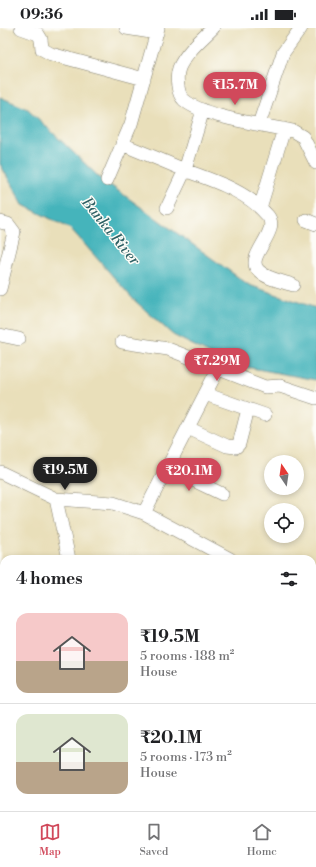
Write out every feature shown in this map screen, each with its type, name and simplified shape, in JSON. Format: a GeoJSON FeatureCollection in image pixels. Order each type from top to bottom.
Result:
{"type":"FeatureCollection","features":[{"type":"Feature","properties":{"kind":"street"},"geometry":{"type":"LineString","coordinates":[[21,28],[38,34],[41,40],[42,49],[51,54],[144,79]]}},
{"type":"Feature","properties":{"kind":"street"},"geometry":{"type":"LineString","coordinates":[[107,180],[130,124],[157,30],[126,28]]}},
{"type":"Feature","properties":{"kind":"street"},"geometry":{"type":"LineString","coordinates":[[213,28],[186,57],[178,69],[178,84],[182,98],[193,107],[203,110],[293,131],[303,137],[316,163]]}},
{"type":"Feature","properties":{"kind":"street"},"geometry":{"type":"LineString","coordinates":[[259,124],[283,53],[301,28]]}},
{"type":"Feature","properties":{"kind":"street"},"geometry":{"type":"LineString","coordinates":[[167,208],[185,170],[203,110]]}},
{"type":"Feature","properties":{"kind":"street"},"geometry":{"type":"LineString","coordinates":[[260,208],[284,129]]}},
{"type":"Feature","properties":{"kind":"street"},"geometry":{"type":"LineString","coordinates":[[122,144],[230,188],[260,208],[270,218],[271,225],[256,258],[255,266],[263,275],[293,285]]}},
{"type":"Feature","properties":{"kind":"street"},"geometry":{"type":"LineString","coordinates":[[0,222],[8,224],[14,232],[3,258],[0,289]]}},
{"type":"Feature","properties":{"kind":"street"},"geometry":{"type":"LineString","coordinates":[[0,335],[19,339]]}},
{"type":"Feature","properties":{"kind":"street"},"geometry":{"type":"LineString","coordinates":[[122,342],[168,348],[265,387],[280,386],[316,398]]}},
{"type":"Feature","properties":{"kind":"street"},"geometry":{"type":"LineString","coordinates":[[144,513],[218,369]]}},
{"type":"Feature","properties":{"kind":"street"},"geometry":{"type":"LineString","coordinates":[[205,394],[265,415]]}},
{"type":"Feature","properties":{"kind":"street"},"geometry":{"type":"LineString","coordinates":[[188,428],[227,446],[236,447],[239,444],[248,409]]}},
{"type":"Feature","properties":{"kind":"street"},"geometry":{"type":"LineString","coordinates":[[168,468],[222,494]]}},
{"type":"Feature","properties":{"kind":"street"},"geometry":{"type":"LineString","coordinates":[[0,472],[56,499],[113,503],[144,513],[211,554]]}},
{"type":"Feature","properties":{"kind":"street"},"geometry":{"type":"LineString","coordinates":[[56,499],[68,555]]}},
{"type":"Feature","properties":{"kind":"water","name":"Banka River"},"geometry":{"type":"Polygon","coordinates":[[[0,97],[28,109],[99,177],[249,285],[316,308],[316,380],[230,364],[173,335],[133,299],[71,229],[23,205],[0,164],[0,97]]]}}]}
